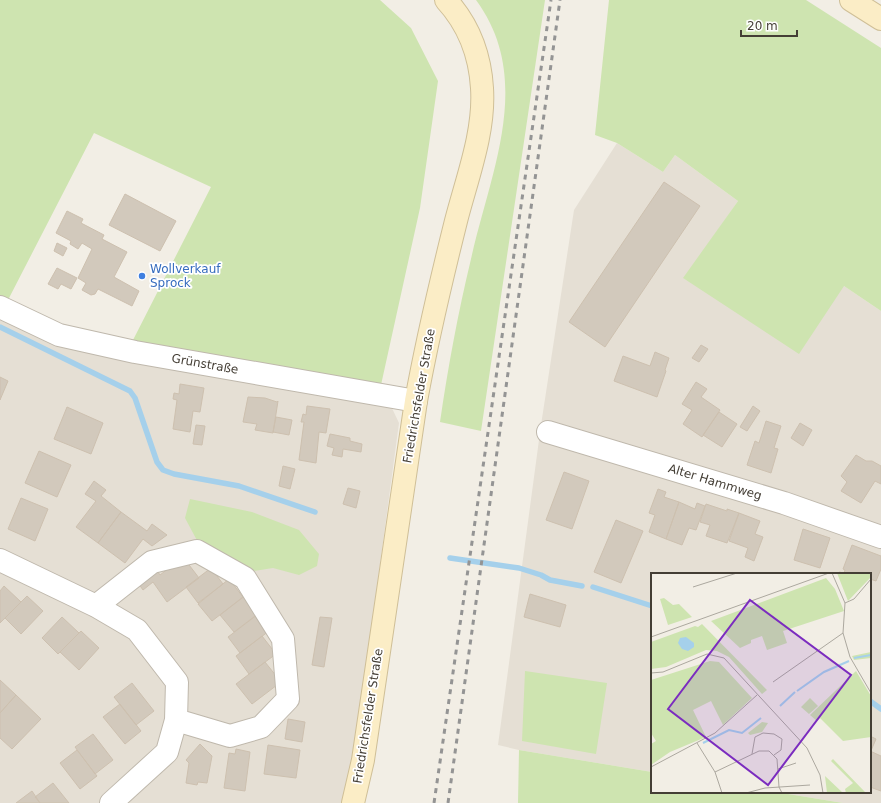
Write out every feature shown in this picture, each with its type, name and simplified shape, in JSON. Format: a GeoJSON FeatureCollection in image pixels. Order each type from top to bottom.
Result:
{"type":"FeatureCollection","features":[{"type":"Feature","properties":{"kind":"main road","name":"Friedrichsfelder Straße"},"geometry":{"type":"LineString","coordinates":[[353,803],[363,760],[416,401],[440,284],[476,140],[481,114],[482,88],[479,65],[473,41],[462,20],[446,0]]}},
{"type":"Feature","properties":{"kind":"main road"},"geometry":{"type":"LineString","coordinates":[[852,0],[881,20]]}},
{"type":"Feature","properties":{"kind":"street","name":"Grünstraße"},"geometry":{"type":"LineString","coordinates":[[0,307],[59,335],[134,352],[416,401]]}},
{"type":"Feature","properties":{"kind":"street","name":"Alter Hammweg"},"geometry":{"type":"LineString","coordinates":[[548,432],[784,503],[881,537]]}},
{"type":"Feature","properties":{"kind":"street"},"geometry":{"type":"LineString","coordinates":[[96,606],[152,562],[197,551],[245,578],[283,639],[288,699],[261,727],[230,736],[176,720]]}},
{"type":"Feature","properties":{"kind":"street"},"geometry":{"type":"LineString","coordinates":[[0,560],[96,606],[137,630],[177,682],[176,720],[167,752],[122,800]]}},
{"type":"Feature","properties":{"kind":"shaded area"},"geometry":{"type":"Polygon","coordinates":[[[617,143],[663,172],[675,155],[738,201],[684,279],[844,286],[881,311],[881,803],[843,803],[782,793],[871,793],[871,573],[651,573],[651,772],[519,750],[498,745],[541,425],[574,210],[617,143]]]}},
{"type":"Feature","properties":{"kind":"shaded area"},"geometry":{"type":"Polygon","coordinates":[[[0,296],[76,330],[381,385],[399,423],[348,803],[0,803],[0,296]]]}},
{"type":"Feature","properties":{"kind":"green space"},"geometry":{"type":"Polygon","coordinates":[[[0,0],[380,0],[411,28],[438,81],[420,208],[381,385],[132,342],[211,187],[94,133],[8,300],[0,296],[0,0]]]}},
{"type":"Feature","properties":{"kind":"green space"},"geometry":{"type":"Polygon","coordinates":[[[476,0],[545,0],[481,431],[440,422],[462,300],[503,127],[505,94],[503,62],[494,31],[476,0]]]}},
{"type":"Feature","properties":{"kind":"green space"},"geometry":{"type":"Polygon","coordinates":[[[609,0],[806,0],[881,48],[881,311],[844,286],[799,354],[683,278],[738,201],[675,155],[663,172],[617,143],[595,135],[609,0]]]}},
{"type":"Feature","properties":{"kind":"green space"},"geometry":{"type":"Polygon","coordinates":[[[190,499],[252,512],[299,530],[319,554],[317,566],[299,575],[273,568],[247,572],[200,546],[185,518],[190,499]]]}},
{"type":"Feature","properties":{"kind":"green space"},"geometry":{"type":"Polygon","coordinates":[[[525,671],[607,683],[596,754],[522,741],[525,671]]]}},
{"type":"Feature","properties":{"kind":"green space"},"geometry":{"type":"Polygon","coordinates":[[[519,750],[651,772],[651,793],[782,793],[843,803],[518,803],[519,750]]]}},
{"type":"Feature","properties":{"kind":"building"},"geometry":{"type":"Polygon","coordinates":[[[664,182],[700,206],[605,347],[569,322],[664,182]]]}},
{"type":"Feature","properties":{"kind":"building"},"geometry":{"type":"Polygon","coordinates":[[[125,194],[176,221],[160,251],[109,225],[125,194]]]}},
{"type":"Feature","properties":{"kind":"building"},"geometry":{"type":"Polygon","coordinates":[[[67,211],[83,219],[81,223],[104,235],[102,239],[127,252],[114,277],[139,291],[132,306],[98,289],[95,294],[91,295],[82,290],[86,283],[78,278],[92,249],[82,243],[78,249],[70,244],[71,241],[56,233],[67,211]]]}},
{"type":"Feature","properties":{"kind":"building"},"geometry":{"type":"Polygon","coordinates":[[[57,243],[67,248],[63,256],[54,251],[57,243]]]}},
{"type":"Feature","properties":{"kind":"building"},"geometry":{"type":"Polygon","coordinates":[[[57,268],[77,278],[71,289],[61,284],[58,289],[48,284],[57,268]]]}},
{"type":"Feature","properties":{"kind":"building"},"geometry":{"type":"Polygon","coordinates":[[[701,345],[708,349],[699,362],[692,358],[701,345]]]}},
{"type":"Feature","properties":{"kind":"building"},"geometry":{"type":"Polygon","coordinates":[[[655,352],[669,358],[657,397],[614,381],[623,356],[650,366],[655,352]]]}},
{"type":"Feature","properties":{"kind":"building"},"geometry":{"type":"Polygon","coordinates":[[[0,377],[8,381],[0,400],[0,377]]]}},
{"type":"Feature","properties":{"kind":"building"},"geometry":{"type":"Polygon","coordinates":[[[696,382],[707,389],[701,397],[720,410],[702,437],[683,424],[692,410],[682,404],[696,382]]]}},
{"type":"Feature","properties":{"kind":"building"},"geometry":{"type":"Polygon","coordinates":[[[180,384],[204,388],[200,412],[193,411],[190,432],[173,429],[177,400],[173,399],[174,393],[179,394],[180,384]]]}},
{"type":"Feature","properties":{"kind":"building"},"geometry":{"type":"Polygon","coordinates":[[[248,397],[265,398],[278,401],[273,433],[255,430],[257,424],[243,422],[248,397]]]}},
{"type":"Feature","properties":{"kind":"building"},"geometry":{"type":"Polygon","coordinates":[[[307,406],[330,409],[326,433],[319,432],[316,463],[299,460],[304,422],[301,422],[303,414],[306,415],[307,406]]]}},
{"type":"Feature","properties":{"kind":"building"},"geometry":{"type":"Polygon","coordinates":[[[753,406],[760,411],[747,431],[740,427],[753,406]]]}},
{"type":"Feature","properties":{"kind":"building"},"geometry":{"type":"Polygon","coordinates":[[[67,407],[103,423],[91,454],[54,439],[67,407]]]}},
{"type":"Feature","properties":{"kind":"building"},"geometry":{"type":"Polygon","coordinates":[[[719,412],[737,424],[722,447],[703,435],[719,412]]]}},
{"type":"Feature","properties":{"kind":"building"},"geometry":{"type":"Polygon","coordinates":[[[276,417],[292,420],[289,435],[273,432],[276,417]]]}},
{"type":"Feature","properties":{"kind":"building"},"geometry":{"type":"Polygon","coordinates":[[[766,421],[781,426],[774,448],[778,449],[771,473],[747,465],[755,441],[759,443],[766,421]]]}},
{"type":"Feature","properties":{"kind":"building"},"geometry":{"type":"Polygon","coordinates":[[[800,423],[812,430],[803,446],[791,438],[800,423]]]}},
{"type":"Feature","properties":{"kind":"building"},"geometry":{"type":"Polygon","coordinates":[[[196,425],[205,426],[202,445],[193,444],[196,425]]]}},
{"type":"Feature","properties":{"kind":"building"},"geometry":{"type":"Polygon","coordinates":[[[330,434],[350,438],[350,441],[362,444],[361,452],[343,449],[342,457],[332,455],[334,448],[327,446],[330,434]]]}},
{"type":"Feature","properties":{"kind":"building"},"geometry":{"type":"Polygon","coordinates":[[[39,451],[71,465],[57,497],[25,483],[39,451]]]}},
{"type":"Feature","properties":{"kind":"building"},"geometry":{"type":"Polygon","coordinates":[[[856,455],[866,461],[872,461],[881,466],[881,484],[875,481],[861,503],[841,491],[847,482],[841,476],[856,455]]]}},
{"type":"Feature","properties":{"kind":"building"},"geometry":{"type":"Polygon","coordinates":[[[283,466],[295,469],[290,489],[279,486],[283,466]]]}},
{"type":"Feature","properties":{"kind":"building"},"geometry":{"type":"Polygon","coordinates":[[[564,472],[589,481],[572,529],[546,520],[564,472]]]}},
{"type":"Feature","properties":{"kind":"building"},"geometry":{"type":"Polygon","coordinates":[[[94,481],[106,490],[101,496],[121,512],[98,543],[76,527],[96,501],[85,494],[94,481]]]}},
{"type":"Feature","properties":{"kind":"building"},"geometry":{"type":"Polygon","coordinates":[[[348,488],[360,491],[356,508],[343,504],[348,488]]]}},
{"type":"Feature","properties":{"kind":"building"},"geometry":{"type":"Polygon","coordinates":[[[658,489],[666,492],[664,497],[679,502],[666,539],[649,532],[655,515],[649,513],[658,489]]]}},
{"type":"Feature","properties":{"kind":"building"},"geometry":{"type":"Polygon","coordinates":[[[21,498],[48,509],[35,541],[8,529],[21,498]]]}},
{"type":"Feature","properties":{"kind":"building"},"geometry":{"type":"Polygon","coordinates":[[[679,502],[695,509],[697,503],[705,506],[696,530],[689,528],[682,545],[666,539],[679,502]]]}},
{"type":"Feature","properties":{"kind":"building"},"geometry":{"type":"Polygon","coordinates":[[[706,504],[727,511],[727,509],[739,513],[727,543],[706,536],[710,525],[700,522],[706,504]]]}},
{"type":"Feature","properties":{"kind":"building"},"geometry":{"type":"Polygon","coordinates":[[[121,512],[147,531],[152,524],[167,535],[152,546],[143,539],[125,563],[98,543],[121,512]]]}},
{"type":"Feature","properties":{"kind":"building"},"geometry":{"type":"Polygon","coordinates":[[[739,513],[760,521],[755,534],[763,537],[754,561],[745,557],[748,548],[729,541],[739,513]]]}},
{"type":"Feature","properties":{"kind":"building"},"geometry":{"type":"Polygon","coordinates":[[[616,520],[643,531],[621,583],[594,572],[616,520]]]}},
{"type":"Feature","properties":{"kind":"building"},"geometry":{"type":"Polygon","coordinates":[[[803,529],[830,538],[820,568],[794,560],[803,529]]]}},
{"type":"Feature","properties":{"kind":"building"},"geometry":{"type":"Polygon","coordinates":[[[852,545],[881,556],[881,569],[876,581],[871,579],[871,573],[844,573],[845,570],[843,569],[852,545]]]}},
{"type":"Feature","properties":{"kind":"building"},"geometry":{"type":"Polygon","coordinates":[[[183,557],[199,578],[167,602],[153,582],[143,590],[136,580],[154,566],[160,575],[183,557]]]}},
{"type":"Feature","properties":{"kind":"building"},"geometry":{"type":"Polygon","coordinates":[[[211,568],[223,584],[198,603],[186,587],[211,568]]]}},
{"type":"Feature","properties":{"kind":"building"},"geometry":{"type":"Polygon","coordinates":[[[229,579],[243,597],[212,621],[198,604],[229,579]]]}},
{"type":"Feature","properties":{"kind":"building"},"geometry":{"type":"Polygon","coordinates":[[[4,586],[21,602],[0,623],[0,591],[4,586]]]}},
{"type":"Feature","properties":{"kind":"building"},"geometry":{"type":"Polygon","coordinates":[[[530,594],[566,605],[560,627],[524,617],[530,594]]]}},
{"type":"Feature","properties":{"kind":"building"},"geometry":{"type":"Polygon","coordinates":[[[246,595],[259,613],[234,632],[220,615],[246,595]]]}},
{"type":"Feature","properties":{"kind":"building"},"geometry":{"type":"Polygon","coordinates":[[[27,596],[43,611],[21,634],[5,618],[27,596]]]}},
{"type":"Feature","properties":{"kind":"building"},"geometry":{"type":"Polygon","coordinates":[[[257,615],[269,631],[240,653],[228,637],[257,615]]]}},
{"type":"Feature","properties":{"kind":"building"},"geometry":{"type":"Polygon","coordinates":[[[62,617],[79,633],[58,654],[42,638],[62,617]]]}},
{"type":"Feature","properties":{"kind":"building"},"geometry":{"type":"Polygon","coordinates":[[[320,617],[332,618],[324,667],[312,665],[320,617]]]}},
{"type":"Feature","properties":{"kind":"building"},"geometry":{"type":"Polygon","coordinates":[[[81,631],[99,648],[79,670],[60,652],[81,631]]]}},
{"type":"Feature","properties":{"kind":"building"},"geometry":{"type":"Polygon","coordinates":[[[262,636],[276,654],[249,674],[236,656],[262,636]]]}},
{"type":"Feature","properties":{"kind":"building"},"geometry":{"type":"Polygon","coordinates":[[[265,662],[281,682],[252,704],[236,684],[265,662]]]}},
{"type":"Feature","properties":{"kind":"building"},"geometry":{"type":"Polygon","coordinates":[[[0,680],[16,695],[0,713],[0,680]]]}},
{"type":"Feature","properties":{"kind":"building"},"geometry":{"type":"Polygon","coordinates":[[[132,683],[154,711],[136,725],[114,697],[132,683]]]}},
{"type":"Feature","properties":{"kind":"building"},"geometry":{"type":"Polygon","coordinates":[[[16,695],[41,719],[12,749],[0,738],[0,713],[16,695]]]}},
{"type":"Feature","properties":{"kind":"building"},"geometry":{"type":"Polygon","coordinates":[[[120,704],[141,731],[125,744],[103,717],[120,704]]]}},
{"type":"Feature","properties":{"kind":"building"},"geometry":{"type":"Polygon","coordinates":[[[288,719],[305,722],[302,742],[285,739],[288,719]]]}},
{"type":"Feature","properties":{"kind":"building"},"geometry":{"type":"Polygon","coordinates":[[[93,734],[113,760],[95,774],[75,747],[93,734]]]}},
{"type":"Feature","properties":{"kind":"building"},"geometry":{"type":"Polygon","coordinates":[[[871,736],[876,739],[871,751],[871,736]]]}},
{"type":"Feature","properties":{"kind":"building"},"geometry":{"type":"Polygon","coordinates":[[[200,744],[212,756],[207,783],[198,782],[197,785],[186,783],[189,763],[186,760],[200,744]]]}},
{"type":"Feature","properties":{"kind":"building"},"geometry":{"type":"Polygon","coordinates":[[[268,745],[300,750],[296,778],[264,774],[268,745]]]}},
{"type":"Feature","properties":{"kind":"building"},"geometry":{"type":"Polygon","coordinates":[[[236,749],[250,752],[245,791],[224,788],[229,753],[235,754],[236,749]]]}},
{"type":"Feature","properties":{"kind":"building"},"geometry":{"type":"Polygon","coordinates":[[[77,750],[97,776],[80,789],[60,763],[77,750]]]}},
{"type":"Feature","properties":{"kind":"building"},"geometry":{"type":"Polygon","coordinates":[[[871,751],[881,756],[881,791],[871,787],[871,751]]]}},
{"type":"Feature","properties":{"kind":"building"},"geometry":{"type":"Polygon","coordinates":[[[53,783],[69,803],[40,803],[35,797],[53,783]]]}},
{"type":"Feature","properties":{"kind":"building"},"geometry":{"type":"Polygon","coordinates":[[[32,791],[40,803],[16,803],[32,791]]]}},
{"type":"Feature","properties":{"kind":"waterway"},"geometry":{"type":"LineString","coordinates":[[0,327],[130,391],[135,398],[157,462],[163,470],[174,474],[239,486],[315,512]]}},
{"type":"Feature","properties":{"kind":"waterway"},"geometry":{"type":"LineString","coordinates":[[450,558],[519,568],[541,575],[550,580],[582,586]]}},
{"type":"Feature","properties":{"kind":"waterway"},"geometry":{"type":"LineString","coordinates":[[593,587],[651,606]]}},
{"type":"Feature","properties":{"kind":"waterway"},"geometry":{"type":"LineString","coordinates":[[871,702],[881,709]]}},
{"type":"Feature","properties":{"kind":"railway"},"geometry":{"type":"LineString","coordinates":[[434,803],[551,0]]}},
{"type":"Feature","properties":{"kind":"railway"},"geometry":{"type":"LineString","coordinates":[[448,803],[560,0]]}},
{"type":"Feature","properties":{"kind":"place","name":"Wollverkauf Sprock"},"geometry":{"type":"Point","coordinates":[142,276]}}]}
